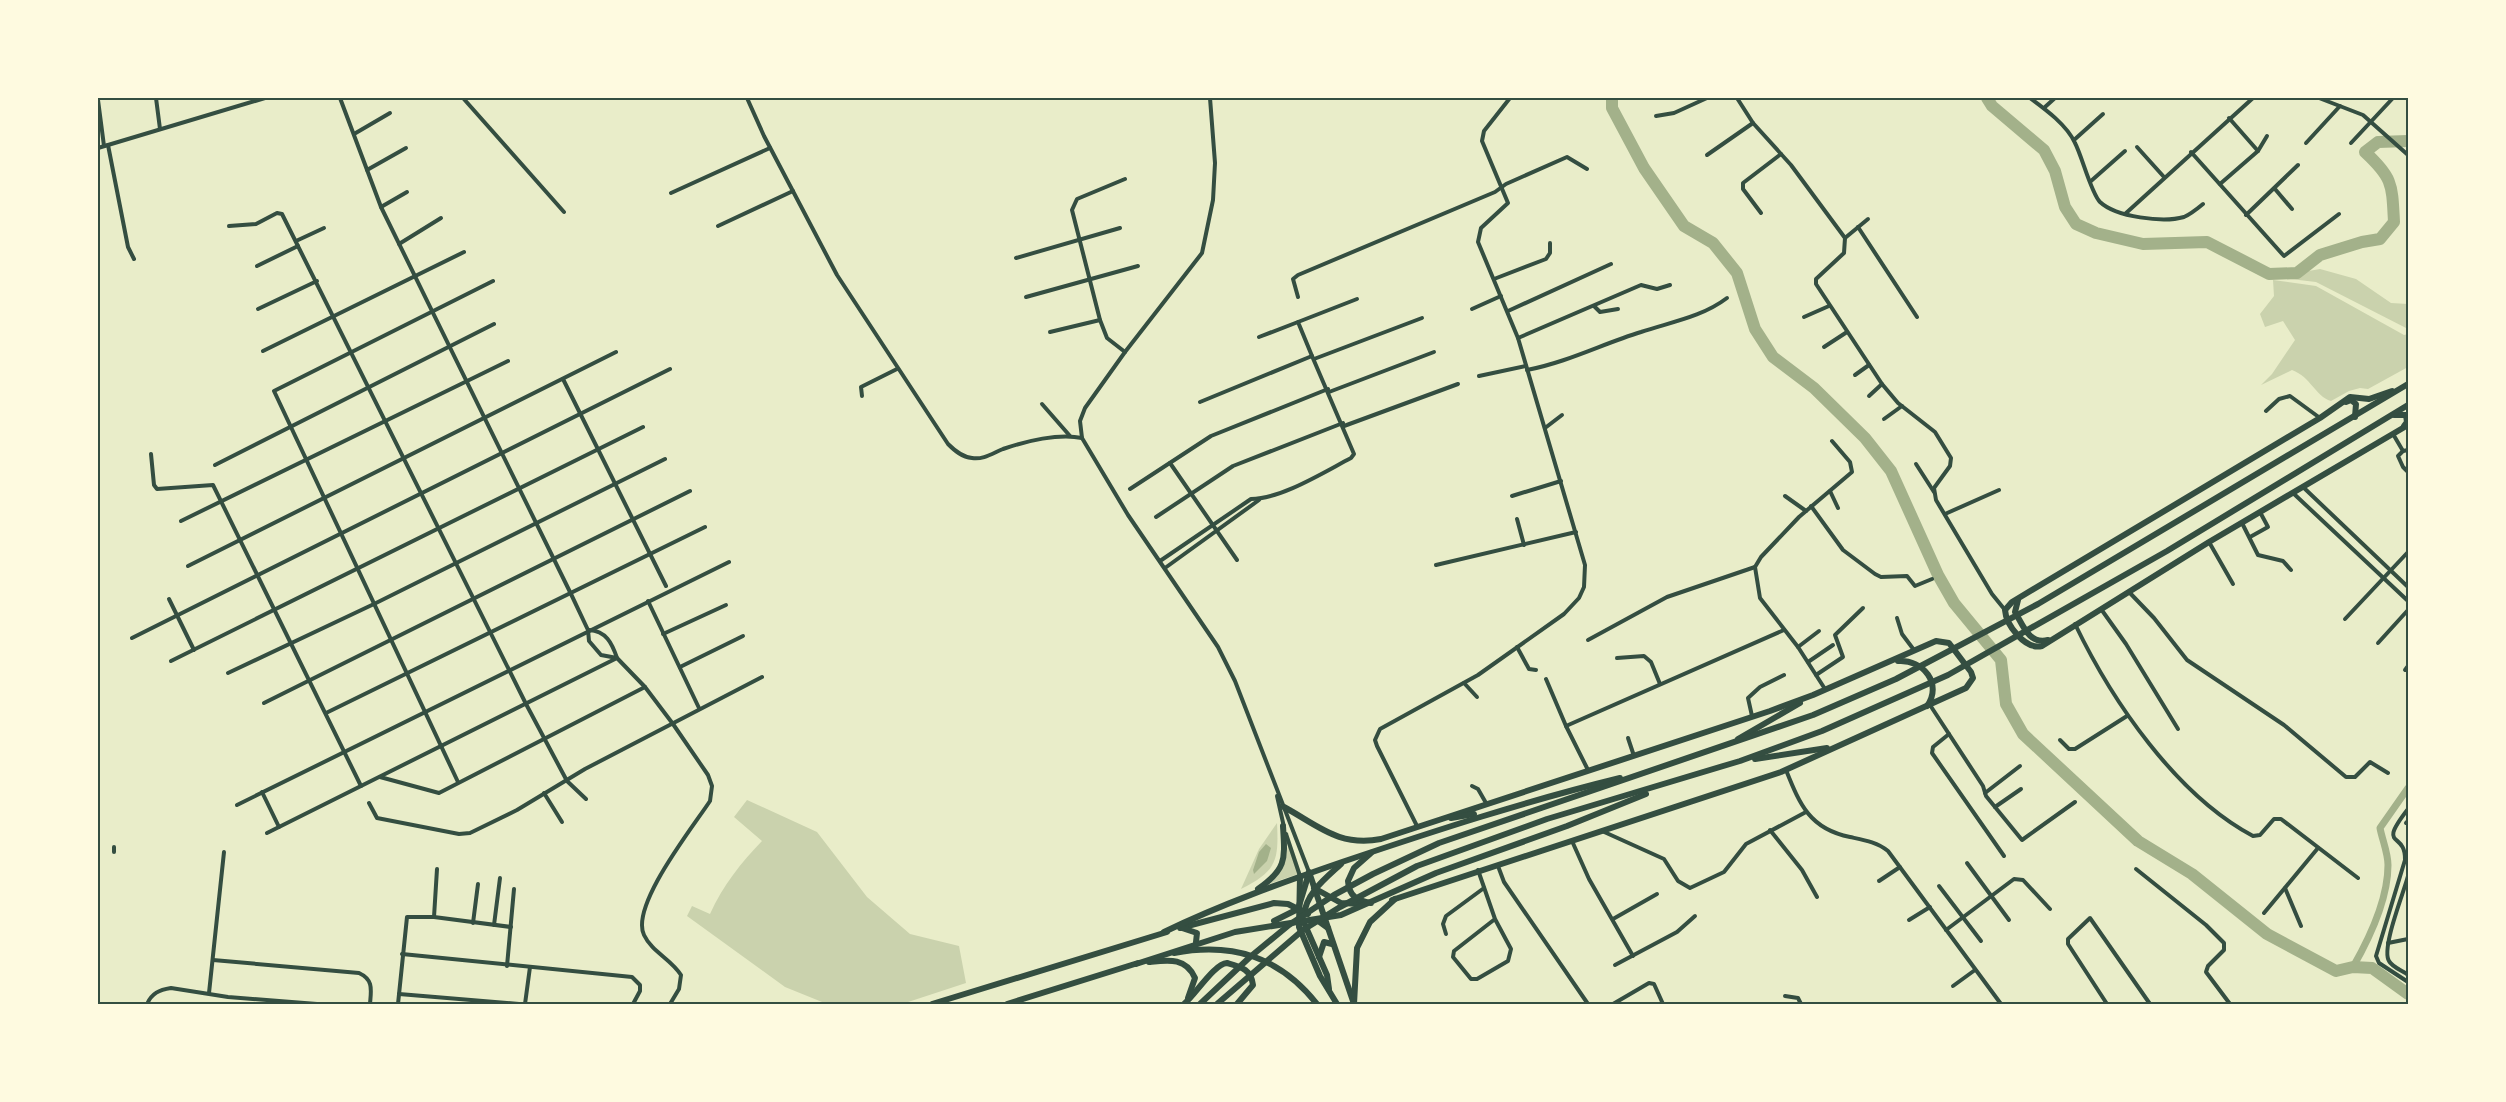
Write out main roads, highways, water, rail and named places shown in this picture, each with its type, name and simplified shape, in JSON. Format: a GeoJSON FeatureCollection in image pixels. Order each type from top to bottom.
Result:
{"type":"FeatureCollection","features":[{"type":"Feature","properties":{"kind":"main road"},"geometry":{"type":"LineString","coordinates":[[1200,1005],[1289,925],[1363,879],[1439,843],[1725,747],[1814,715],[1878,687],[1982,636],[2409,384]]}},
{"type":"Feature","properties":{"kind":"main road"},"geometry":{"type":"LineString","coordinates":[[2400,389],[2369,399],[2350,397],[2320,418],[2020,597],[2005,610],[2006,615],[2026,644],[2036,647],[2054,639],[2100,608],[2209,542],[2409,425]]}},
{"type":"Feature","properties":{"kind":"main road"},"geometry":{"type":"LineString","coordinates":[[2340,405],[2355,402],[2355,417]]}},
{"type":"Feature","properties":{"kind":"main road"},"geometry":{"type":"LineString","coordinates":[[1217,1005],[1263,963],[1323,916],[1417,866],[1466,846],[1740,761],[1822,731],[1989,654],[2167,551],[2409,405]]}},
{"type":"Feature","properties":{"kind":"main road"},"geometry":{"type":"LineString","coordinates":[[2391,415],[2401,414],[2408,418],[2396,432]]}},
{"type":"Feature","properties":{"kind":"main road"},"geometry":{"type":"LineString","coordinates":[[2020,597],[2015,604],[2015,612],[2031,638],[2041,642],[2054,639]]}},
{"type":"Feature","properties":{"kind":"main road"},"geometry":{"type":"LineString","coordinates":[[1284,807],[1309,823],[1348,842],[1367,842],[1752,717],[1813,695],[1936,641],[1949,643],[1973,678],[1966,688],[1786,770],[1392,900]]}},
{"type":"Feature","properties":{"kind":"main road"},"geometry":{"type":"LineString","coordinates":[[1891,661],[1908,660],[1920,664],[1934,693],[1928,706]]}},
{"type":"Feature","properties":{"kind":"main road"},"geometry":{"type":"LineString","coordinates":[[1725,747],[1813,695]]}},
{"type":"Feature","properties":{"kind":"main road"},"geometry":{"type":"LineString","coordinates":[[1740,761],[1837,746]]}},
{"type":"Feature","properties":{"kind":"main road"},"geometry":{"type":"LineString","coordinates":[[1164,932],[1250,894],[1384,846],[1498,810],[1665,767]]}},
{"type":"Feature","properties":{"kind":"main road"},"geometry":{"type":"LineString","coordinates":[[1007,1005],[1197,942],[1260,926],[1341,915],[1436,873],[1567,826],[1671,783]]}},
{"type":"Feature","properties":{"kind":"main road"},"geometry":{"type":"LineString","coordinates":[[1433,821],[1498,810]]}},
{"type":"Feature","properties":{"kind":"main road"},"geometry":{"type":"LineString","coordinates":[[1250,894],[1276,876],[1282,866],[1285,852],[1283,826]]}},
{"type":"Feature","properties":{"kind":"main road"},"geometry":{"type":"LineString","coordinates":[[1384,846],[1396,833]]}},
{"type":"Feature","properties":{"kind":"main road"},"geometry":{"type":"LineString","coordinates":[[1371,903],[1358,901],[1348,881],[1354,868],[1376,849]]}},
{"type":"Feature","properties":{"kind":"main road"},"geometry":{"type":"LineString","coordinates":[[1260,926],[1301,910],[1315,889],[1343,862]]}},
{"type":"Feature","properties":{"kind":"main road"},"geometry":{"type":"LineString","coordinates":[[1301,910],[1309,873]]}},
{"type":"Feature","properties":{"kind":"main road"},"geometry":{"type":"LineString","coordinates":[[1309,873],[1354,1005]]}},
{"type":"Feature","properties":{"kind":"main road"},"geometry":{"type":"LineString","coordinates":[[1354,1005],[1357,948],[1370,922],[1392,900],[1436,873]]}},
{"type":"Feature","properties":{"kind":"main road"},"geometry":{"type":"LineString","coordinates":[[1300,876],[1315,889],[1341,903],[1371,903]]}},
{"type":"Feature","properties":{"kind":"main road"},"geometry":{"type":"LineString","coordinates":[[1300,876],[1300,920],[1320,976],[1337,1005]]}},
{"type":"Feature","properties":{"kind":"main road"},"geometry":{"type":"LineString","coordinates":[[932,1005],[1164,932],[1274,903],[1301,910],[1328,928]]}},
{"type":"Feature","properties":{"kind":"main road"},"geometry":{"type":"LineString","coordinates":[[1300,920],[1327,975],[1329,989]]}},
{"type":"Feature","properties":{"kind":"main road"},"geometry":{"type":"LineString","coordinates":[[1181,928],[1197,933],[1197,942]]}},
{"type":"Feature","properties":{"kind":"main road"},"geometry":{"type":"LineString","coordinates":[[1319,958],[1324,942],[1331,943],[1334,947]]}},
{"type":"Feature","properties":{"kind":"main road"},"geometry":{"type":"LineString","coordinates":[[1136,964],[1188,951],[1234,950],[1281,970],[1317,1005]]}},
{"type":"Feature","properties":{"kind":"main road"},"geometry":{"type":"LineString","coordinates":[[1136,964],[1176,961],[1186,964],[1195,978],[1193,990],[1184,1004]]}},
{"type":"Feature","properties":{"kind":"main road"},"geometry":{"type":"LineString","coordinates":[[1184,1004],[1198,992],[1214,969],[1227,963],[1248,971],[1252,977],[1253,985],[1237,1005]]}},
{"type":"Feature","properties":{"kind":"waterway"},"geometry":{"type":"LineString","coordinates":[[1612,98],[1612,108],[1644,168],[1684,226],[1713,243],[1737,273],[1755,329],[1773,357],[1814,388],[1865,438],[1891,471],[1938,575],[1954,603],[2001,660],[2006,704],[2023,734],[2138,841],[2192,874],[2267,934],[2336,971],[2353,967],[2372,968],[2408,994]]}},
{"type":"Feature","properties":{"kind":"waterway"},"geometry":{"type":"LineString","coordinates":[[1987,98],[1992,106],[2044,150],[2055,171],[2065,207],[2076,224],[2096,233],[2143,244],[2207,242],[2269,274],[2297,273],[2320,255],[2380,239],[2394,222],[2393,199],[2386,176],[2365,152],[2378,142],[2408,141]]}},
{"type":"Feature","properties":{"kind":"waterway"},"geometry":{"type":"LineString","coordinates":[[2353,967],[2371,931],[2385,891],[2388,860],[2380,828],[2408,788]]}}]}
